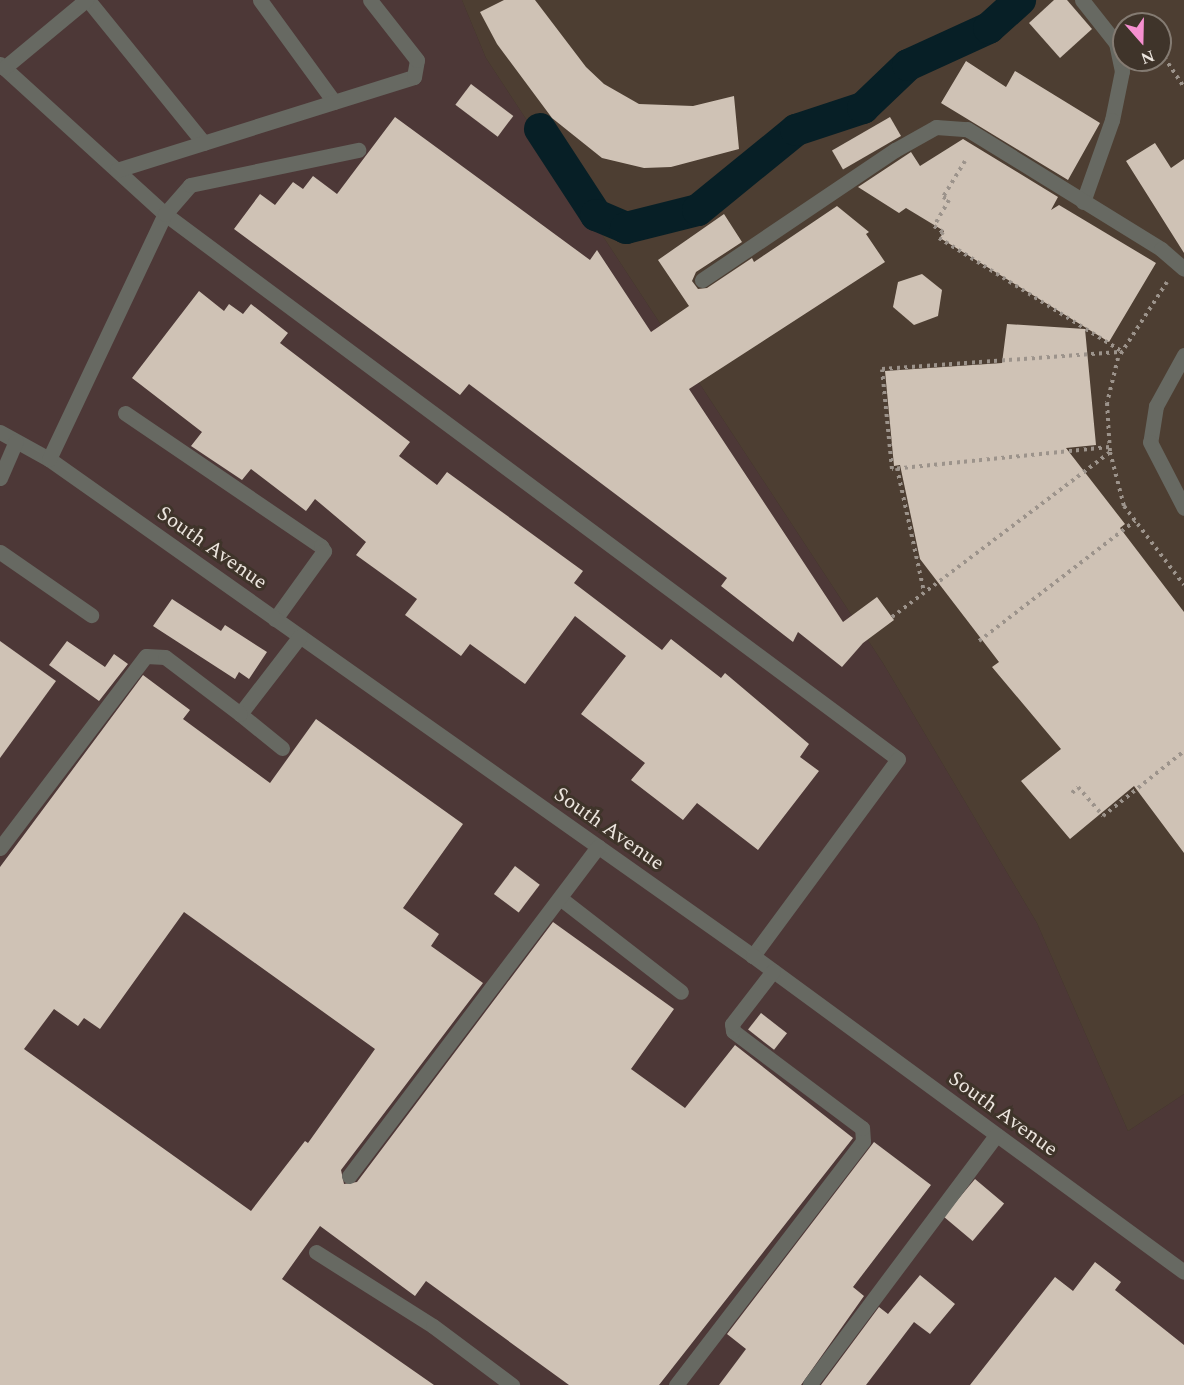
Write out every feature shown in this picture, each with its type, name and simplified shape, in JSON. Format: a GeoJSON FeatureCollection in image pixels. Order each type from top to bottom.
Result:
{"type":"FeatureCollection","features":[{"type":"Feature","properties":{"kind":"street"},"geometry":{"type":"LineString","coordinates":[[204,143],[87,0],[2,66],[165,214],[898,759],[753,956]]}},
{"type":"Feature","properties":{"kind":"street"},"geometry":{"type":"LineString","coordinates":[[260,0],[334,102]]}},
{"type":"Feature","properties":{"kind":"street"},"geometry":{"type":"LineString","coordinates":[[117,170],[414,77],[417,60],[370,0]]}},
{"type":"Feature","properties":{"kind":"street"},"geometry":{"type":"LineString","coordinates":[[1082,0],[1116,43],[1122,71],[1112,120],[1083,202]]}},
{"type":"Feature","properties":{"kind":"street"},"geometry":{"type":"LineString","coordinates":[[702,280],[895,150],[936,127],[968,129],[1161,249],[1184,269]]}},
{"type":"Feature","properties":{"kind":"street"},"geometry":{"type":"LineString","coordinates":[[49,459],[165,214],[190,185],[358,150]]}},
{"type":"Feature","properties":{"kind":"street"},"geometry":{"type":"LineString","coordinates":[[1184,355],[1156,406],[1150,442],[1184,508]]}},
{"type":"Feature","properties":{"kind":"street"},"geometry":{"type":"LineString","coordinates":[[125,413],[321,546],[324,551],[275,619]]}},
{"type":"Feature","properties":{"kind":"street","name":"South Avenue"},"geometry":{"type":"LineString","coordinates":[[0,432],[49,459],[753,956],[1184,1272]]}},
{"type":"Feature","properties":{"kind":"street"},"geometry":{"type":"LineString","coordinates":[[0,478],[16,441]]}},
{"type":"Feature","properties":{"kind":"street"},"geometry":{"type":"LineString","coordinates":[[0,552],[91,615]]}},
{"type":"Feature","properties":{"kind":"street"},"geometry":{"type":"LineString","coordinates":[[240,714],[300,636]]}},
{"type":"Feature","properties":{"kind":"street"},"geometry":{"type":"LineString","coordinates":[[0,848],[146,657],[165,657],[282,748]]}},
{"type":"Feature","properties":{"kind":"street"},"geometry":{"type":"LineString","coordinates":[[349,1176],[598,847]]}},
{"type":"Feature","properties":{"kind":"street"},"geometry":{"type":"LineString","coordinates":[[560,898],[681,992]]}},
{"type":"Feature","properties":{"kind":"street"},"geometry":{"type":"LineString","coordinates":[[676,1385],[863,1141],[862,1128],[733,1031],[732,1023],[773,971]]}},
{"type":"Feature","properties":{"kind":"street"},"geometry":{"type":"LineString","coordinates":[[810,1384],[996,1135]]}},
{"type":"Feature","properties":{"kind":"street"},"geometry":{"type":"LineString","coordinates":[[316,1252],[433,1326],[512,1385]]}},
{"type":"Feature","properties":{"kind":"path"},"geometry":{"type":"LineString","coordinates":[[1172,69],[1184,87]]}},
{"type":"Feature","properties":{"kind":"path"},"geometry":{"type":"LineString","coordinates":[[892,617],[1110,449],[892,468],[882,369],[1122,352],[939,238],[943,232],[934,226],[949,200],[944,197],[965,160]]}},
{"type":"Feature","properties":{"kind":"path"},"geometry":{"type":"LineString","coordinates":[[897,468],[924,592]]}},
{"type":"Feature","properties":{"kind":"path"},"geometry":{"type":"LineString","coordinates":[[979,641],[1135,521]]}},
{"type":"Feature","properties":{"kind":"path"},"geometry":{"type":"LineString","coordinates":[[1072,793],[1078,787],[1103,816],[1184,751]]}},
{"type":"Feature","properties":{"kind":"shaded area"},"geometry":{"type":"Polygon","coordinates":[[[0,0],[462,0],[486,58],[883,663],[1037,923],[1128,1131],[1184,1094],[1184,1385],[0,1385],[0,0]]]}},
{"type":"Feature","properties":{"kind":"shaded area"},"geometry":{"type":"Polygon","coordinates":[[[462,0],[1184,0],[1184,1094],[1128,1131],[1037,923],[883,663],[486,58],[462,0]]]}},
{"type":"Feature","properties":{"kind":"building"},"geometry":{"type":"Polygon","coordinates":[[[504,0],[535,0],[586,67],[604,84],[639,104],[693,106],[734,96],[739,149],[671,167],[644,168],[602,158],[552,118],[497,44],[480,12],[504,0]]]}},
{"type":"Feature","properties":{"kind":"building"},"geometry":{"type":"Polygon","coordinates":[[[1054,0],[1067,0],[1092,29],[1060,58],[1029,23],[1054,0]]]}},
{"type":"Feature","properties":{"kind":"building"},"geometry":{"type":"Polygon","coordinates":[[[966,61],[1006,87],[1015,71],[1100,123],[1068,180],[941,103],[966,61]]]}},
{"type":"Feature","properties":{"kind":"building"},"geometry":{"type":"Polygon","coordinates":[[[471,84],[513,116],[498,137],[455,105],[471,84]]]}},
{"type":"Feature","properties":{"kind":"building"},"geometry":{"type":"Polygon","coordinates":[[[395,117],[590,260],[597,250],[651,332],[689,306],[658,260],[724,214],[742,242],[696,272],[692,281],[698,289],[707,288],[752,258],[754,262],[837,206],[869,232],[866,234],[885,262],[689,389],[843,622],[877,597],[894,620],[863,643],[842,667],[798,632],[793,642],[721,586],[727,578],[469,384],[460,395],[234,229],[260,194],[275,205],[293,182],[303,189],[313,176],[337,194],[395,117]]]}},
{"type":"Feature","properties":{"kind":"building"},"geometry":{"type":"Polygon","coordinates":[[[890,117],[901,136],[843,170],[832,150],[890,117]]]}},
{"type":"Feature","properties":{"kind":"building"},"geometry":{"type":"Polygon","coordinates":[[[963,139],[1058,197],[1051,210],[1059,205],[1156,263],[1109,342],[940,238],[944,231],[906,208],[899,213],[858,187],[911,152],[920,166],[963,139]]]}},
{"type":"Feature","properties":{"kind":"building"},"geometry":{"type":"Polygon","coordinates":[[[1155,143],[1171,168],[1184,159],[1184,253],[1126,161],[1155,143]]]}},
{"type":"Feature","properties":{"kind":"building"},"geometry":{"type":"Polygon","coordinates":[[[922,274],[942,290],[938,316],[914,325],[893,307],[898,282],[922,274]]]}},
{"type":"Feature","properties":{"kind":"building"},"geometry":{"type":"Polygon","coordinates":[[[199,291],[224,311],[229,304],[243,314],[251,304],[288,333],[280,343],[410,442],[399,456],[437,485],[447,472],[583,571],[574,583],[662,650],[671,639],[721,678],[725,673],[809,744],[800,757],[819,771],[758,850],[697,803],[683,820],[631,780],[645,763],[581,714],[626,656],[575,616],[525,684],[470,644],[461,656],[405,615],[417,599],[356,555],[366,542],[315,499],[306,511],[251,469],[242,480],[191,446],[202,432],[132,378],[199,291]]]}},
{"type":"Feature","properties":{"kind":"building"},"geometry":{"type":"Polygon","coordinates":[[[1007,324],[1085,329],[1096,445],[1066,448],[1125,524],[1120,528],[1184,612],[1184,853],[1134,786],[1070,839],[1021,781],[1061,749],[992,667],[999,662],[920,559],[900,465],[894,466],[885,371],[1002,363],[1007,324]]]}},
{"type":"Feature","properties":{"kind":"building"},"geometry":{"type":"Polygon","coordinates":[[[172,599],[221,631],[225,625],[267,652],[249,679],[239,672],[235,679],[153,626],[172,599]]]}},
{"type":"Feature","properties":{"kind":"building"},"geometry":{"type":"Polygon","coordinates":[[[0,641],[56,681],[0,758],[0,641]]]}},
{"type":"Feature","properties":{"kind":"building"},"geometry":{"type":"Polygon","coordinates":[[[67,641],[105,667],[114,654],[128,664],[99,701],[49,665],[67,641]]]}},
{"type":"Feature","properties":{"kind":"building"},"geometry":{"type":"Polygon","coordinates":[[[143,675],[190,710],[183,719],[270,783],[316,719],[463,824],[403,908],[439,934],[431,946],[483,983],[341,1170],[344,1184],[357,1182],[553,922],[674,1009],[631,1069],[685,1108],[735,1045],[853,1138],[659,1385],[569,1385],[426,1281],[415,1296],[320,1226],[282,1279],[434,1385],[0,1385],[0,867],[143,675]],[[184,912],[100,1029],[84,1018],[78,1026],[54,1009],[24,1049],[251,1211],[305,1141],[308,1143],[375,1049],[184,912]]]}},
{"type":"Feature","properties":{"kind":"building"},"geometry":{"type":"Polygon","coordinates":[[[515,866],[540,885],[519,913],[494,894],[515,866]]]}},
{"type":"Feature","properties":{"kind":"building"},"geometry":{"type":"Polygon","coordinates":[[[761,1013],[787,1033],[774,1050],[748,1030],[761,1013]]]}},
{"type":"Feature","properties":{"kind":"building"},"geometry":{"type":"Polygon","coordinates":[[[874,1142],[931,1185],[853,1287],[864,1296],[801,1385],[719,1385],[746,1349],[727,1334],[874,1142]]]}},
{"type":"Feature","properties":{"kind":"building"},"geometry":{"type":"Polygon","coordinates":[[[975,1179],[1004,1203],[973,1241],[944,1217],[975,1179]]]}},
{"type":"Feature","properties":{"kind":"building"},"geometry":{"type":"Polygon","coordinates":[[[1095,1262],[1121,1282],[1115,1290],[1184,1345],[1184,1385],[970,1385],[1055,1277],[1073,1291],[1095,1262]]]}},
{"type":"Feature","properties":{"kind":"building"},"geometry":{"type":"Polygon","coordinates":[[[920,1275],[955,1304],[930,1334],[914,1322],[866,1385],[821,1385],[879,1307],[888,1314],[920,1275]]]}},
{"type":"Feature","properties":{"kind":"waterway"},"geometry":{"type":"LineString","coordinates":[[540,129],[596,215],[626,228],[698,210],[796,130],[863,108],[908,65],[989,28],[1020,0]]}}]}
